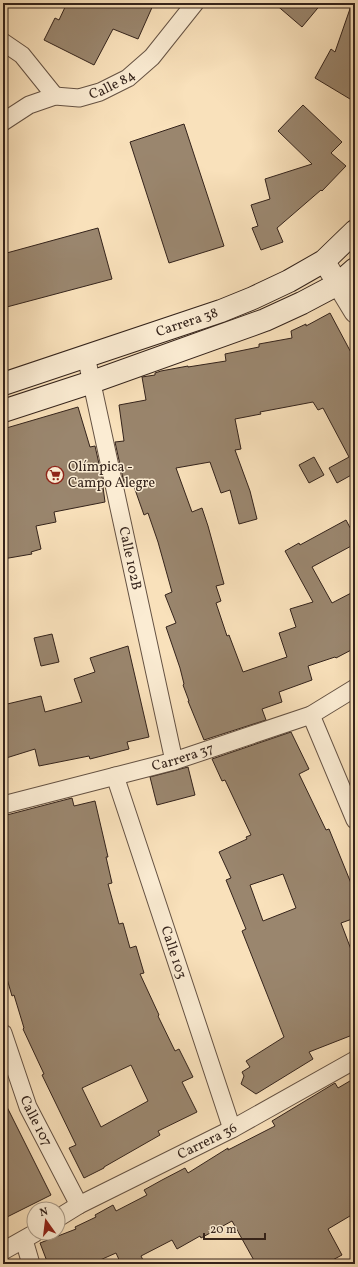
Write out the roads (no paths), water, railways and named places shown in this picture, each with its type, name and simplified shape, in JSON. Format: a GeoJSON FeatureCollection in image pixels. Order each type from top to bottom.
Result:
{"type":"FeatureCollection","features":[{"type":"Feature","properties":{"kind":"main road","name":"Carrera 38"},"geometry":{"type":"LineString","coordinates":[[3,384],[221,311],[253,298],[289,281],[324,261],[355,231]]}},
{"type":"Feature","properties":{"kind":"main road","name":"Carrera 38"},"geometry":{"type":"LineString","coordinates":[[3,411],[92,382],[265,320],[338,284],[355,269]]}},
{"type":"Feature","properties":{"kind":"street","name":"Calle 84"},"geometry":{"type":"LineString","coordinates":[[3,122],[29,105],[55,96],[78,98],[93,94],[128,78],[152,57],[195,3]]}},
{"type":"Feature","properties":{"kind":"street"},"geometry":{"type":"LineString","coordinates":[[3,42],[22,55],[55,96]]}},
{"type":"Feature","properties":{"kind":"street"},"geometry":{"type":"LineString","coordinates":[[324,261],[355,312]]}},
{"type":"Feature","properties":{"kind":"street","name":"Calle 102B"},"geometry":{"type":"LineString","coordinates":[[86,356],[174,761]]}},
{"type":"Feature","properties":{"kind":"street","name":"Carrera 37"},"geometry":{"type":"LineString","coordinates":[[3,806],[174,761],[311,715],[355,688]]}},
{"type":"Feature","properties":{"kind":"street"},"geometry":{"type":"LineString","coordinates":[[311,715],[355,820]]}},
{"type":"Feature","properties":{"kind":"street","name":"Calle 103"},"geometry":{"type":"LineString","coordinates":[[115,776],[232,1129]]}},
{"type":"Feature","properties":{"kind":"street","name":"Calle 107"},"geometry":{"type":"LineString","coordinates":[[3,1033],[28,1106],[78,1205]]}},
{"type":"Feature","properties":{"kind":"street","name":"Carrera 36"},"geometry":{"type":"LineString","coordinates":[[66,1213],[78,1205],[232,1129],[355,1060]]}},
{"type":"Feature","properties":{"kind":"street"},"geometry":{"type":"LineString","coordinates":[[3,1251],[26,1238]]}},
{"type":"Feature","properties":{"kind":"street"},"geometry":{"type":"LineString","coordinates":[[30,1241],[30,1264]]}},
{"type":"Feature","properties":{"kind":"place","name":"Olímpica - Campo Alegre"},"geometry":{"type":"Point","coordinates":[55,475]}}]}
